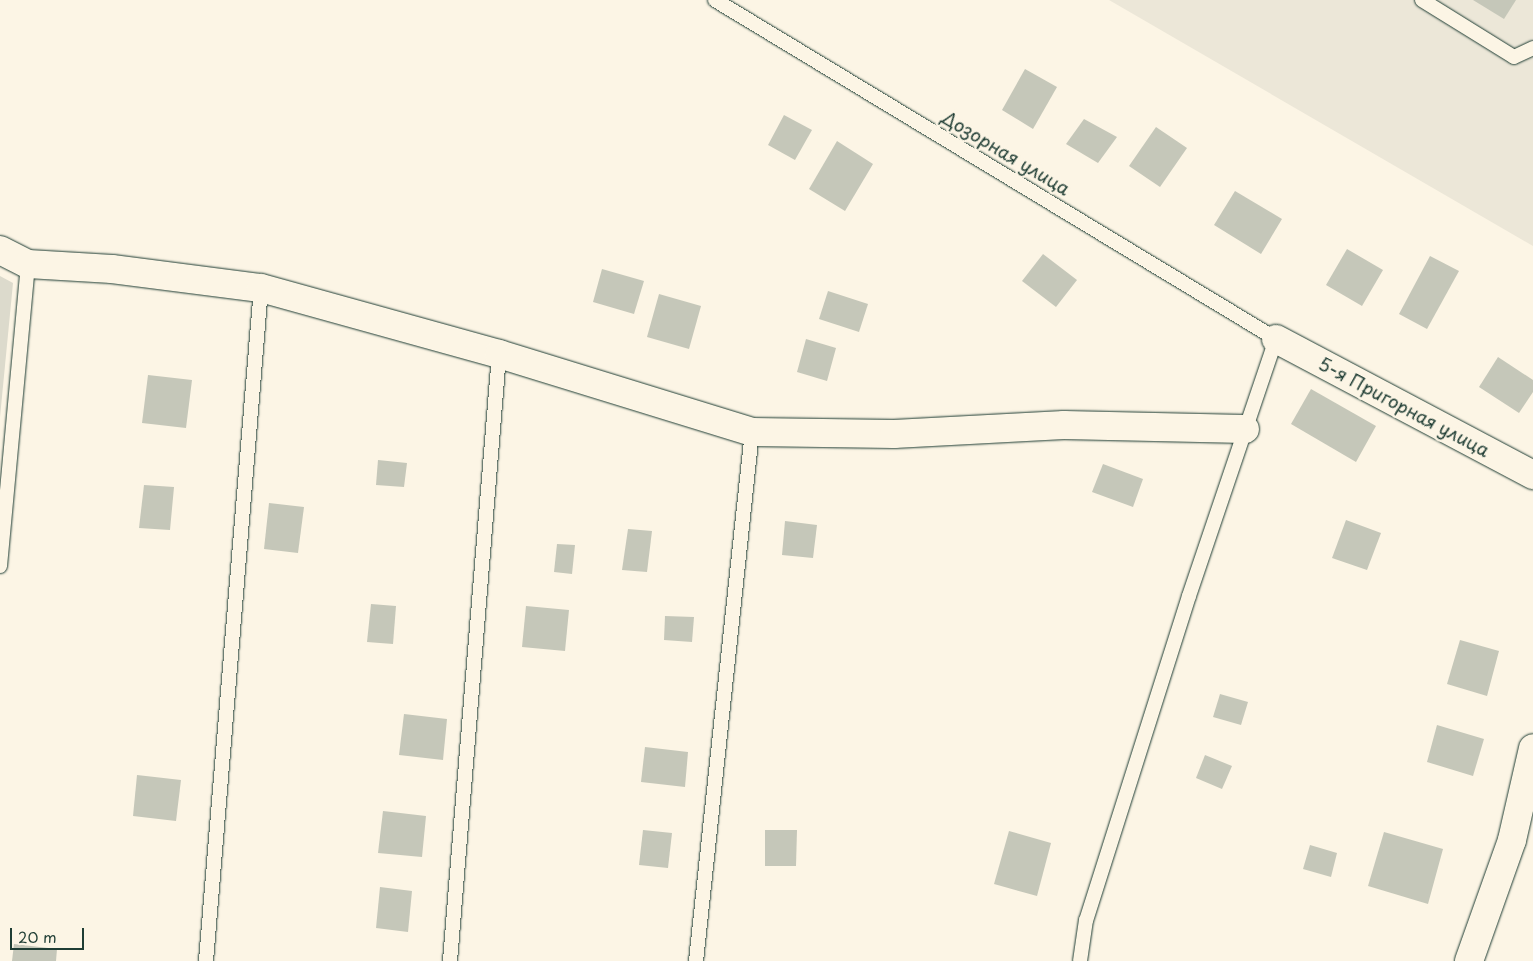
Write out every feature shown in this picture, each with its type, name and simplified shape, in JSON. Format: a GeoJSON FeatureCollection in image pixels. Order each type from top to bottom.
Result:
{"type":"FeatureCollection","features":[{"type":"Feature","properties":{"kind":"street"},"geometry":{"type":"LineString","coordinates":[[0,250],[28,264],[112,269],[262,288],[499,354],[752,432],[894,434],[1064,424],[1245,429]]}},
{"type":"Feature","properties":{"kind":"street","name":"5-я Пригорная улица"},"geometry":{"type":"LineString","coordinates":[[1276,339],[1533,475]]}},
{"type":"Feature","properties":{"kind":"street"},"geometry":{"type":"LineString","coordinates":[[1469,961],[1512,840],[1533,748]]}},
{"type":"Feature","properties":{"kind":"lane","name":"Дозорная улица"},"geometry":{"type":"LineString","coordinates":[[716,0],[1276,339]]}},
{"type":"Feature","properties":{"kind":"lane"},"geometry":{"type":"LineString","coordinates":[[1422,0],[1514,57],[1533,48]]}},
{"type":"Feature","properties":{"kind":"lane"},"geometry":{"type":"LineString","coordinates":[[0,566],[28,264]]}},
{"type":"Feature","properties":{"kind":"lane"},"geometry":{"type":"LineString","coordinates":[[206,961],[262,288]]}},
{"type":"Feature","properties":{"kind":"lane"},"geometry":{"type":"LineString","coordinates":[[1080,961],[1086,920],[1276,339]]}},
{"type":"Feature","properties":{"kind":"lane"},"geometry":{"type":"LineString","coordinates":[[450,961],[499,354]]}},
{"type":"Feature","properties":{"kind":"lane"},"geometry":{"type":"LineString","coordinates":[[696,961],[752,432]]}},
{"type":"Feature","properties":{"kind":"shaded area"},"geometry":{"type":"Polygon","coordinates":[[[1109,0],[1533,0],[1533,246],[1109,0]]]}},
{"type":"Feature","properties":{"kind":"shaded area"},"geometry":{"type":"Polygon","coordinates":[[[0,276],[13,283],[0,417],[0,276]]]}},
{"type":"Feature","properties":{"kind":"building"},"geometry":{"type":"Polygon","coordinates":[[[1473,0],[1516,0],[1504,19],[1473,0]]]}},
{"type":"Feature","properties":{"kind":"building"},"geometry":{"type":"Polygon","coordinates":[[[1025,69],[1057,87],[1033,129],[1002,110],[1025,69]]]}},
{"type":"Feature","properties":{"kind":"building"},"geometry":{"type":"Polygon","coordinates":[[[784,115],[812,130],[795,160],[768,145],[784,115]]]}},
{"type":"Feature","properties":{"kind":"building"},"geometry":{"type":"Polygon","coordinates":[[[1084,119],[1117,137],[1098,163],[1066,144],[1084,119]]]}},
{"type":"Feature","properties":{"kind":"building"},"geometry":{"type":"Polygon","coordinates":[[[1156,127],[1187,148],[1160,187],[1129,166],[1156,127]]]}},
{"type":"Feature","properties":{"kind":"building"},"geometry":{"type":"Polygon","coordinates":[[[837,141],[873,164],[845,211],[809,189],[837,141]]]}},
{"type":"Feature","properties":{"kind":"building"},"geometry":{"type":"Polygon","coordinates":[[[1235,191],[1282,219],[1261,254],[1214,225],[1235,191]]]}},
{"type":"Feature","properties":{"kind":"building"},"geometry":{"type":"Polygon","coordinates":[[[1347,249],[1383,270],[1362,306],[1326,285],[1347,249]]]}},
{"type":"Feature","properties":{"kind":"building"},"geometry":{"type":"Polygon","coordinates":[[[1043,254],[1077,280],[1056,307],[1022,281],[1043,254]]]}},
{"type":"Feature","properties":{"kind":"building"},"geometry":{"type":"Polygon","coordinates":[[[1430,256],[1459,271],[1427,329],[1399,314],[1430,256]]]}},
{"type":"Feature","properties":{"kind":"building"},"geometry":{"type":"Polygon","coordinates":[[[602,269],[644,281],[634,314],[593,302],[602,269]]]}},
{"type":"Feature","properties":{"kind":"building"},"geometry":{"type":"Polygon","coordinates":[[[828,291],[868,304],[859,332],[819,319],[828,291]]]}},
{"type":"Feature","properties":{"kind":"building"},"geometry":{"type":"Polygon","coordinates":[[[659,294],[701,306],[689,349],[647,337],[659,294]]]}},
{"type":"Feature","properties":{"kind":"building"},"geometry":{"type":"Polygon","coordinates":[[[806,339],[836,348],[827,381],[797,372],[806,339]]]}},
{"type":"Feature","properties":{"kind":"building"},"geometry":{"type":"Polygon","coordinates":[[[1498,357],[1533,380],[1533,392],[1519,413],[1479,387],[1498,357]]]}},
{"type":"Feature","properties":{"kind":"building"},"geometry":{"type":"Polygon","coordinates":[[[148,375],[192,380],[186,428],[142,423],[148,375]]]}},
{"type":"Feature","properties":{"kind":"building"},"geometry":{"type":"Polygon","coordinates":[[[1311,389],[1376,426],[1356,462],[1291,424],[1311,389]]]}},
{"type":"Feature","properties":{"kind":"building"},"geometry":{"type":"Polygon","coordinates":[[[378,460],[407,463],[404,487],[376,485],[378,460]]]}},
{"type":"Feature","properties":{"kind":"building"},"geometry":{"type":"Polygon","coordinates":[[[1103,464],[1143,479],[1133,507],[1092,492],[1103,464]]]}},
{"type":"Feature","properties":{"kind":"building"},"geometry":{"type":"Polygon","coordinates":[[[144,485],[174,487],[170,530],[139,528],[144,485]]]}},
{"type":"Feature","properties":{"kind":"building"},"geometry":{"type":"Polygon","coordinates":[[[269,503],[304,507],[298,553],[264,549],[269,503]]]}},
{"type":"Feature","properties":{"kind":"building"},"geometry":{"type":"Polygon","coordinates":[[[1346,520],[1381,533],[1367,570],[1332,558],[1346,520]]]}},
{"type":"Feature","properties":{"kind":"building"},"geometry":{"type":"Polygon","coordinates":[[[785,521],[817,525],[813,558],[782,555],[785,521]]]}},
{"type":"Feature","properties":{"kind":"building"},"geometry":{"type":"Polygon","coordinates":[[[628,529],[652,531],[647,572],[622,570],[628,529]]]}},
{"type":"Feature","properties":{"kind":"building"},"geometry":{"type":"Polygon","coordinates":[[[557,544],[575,545],[572,574],[554,572],[557,544]]]}},
{"type":"Feature","properties":{"kind":"building"},"geometry":{"type":"Polygon","coordinates":[[[371,604],[396,606],[393,644],[367,642],[371,604]]]}},
{"type":"Feature","properties":{"kind":"building"},"geometry":{"type":"Polygon","coordinates":[[[526,606],[569,610],[565,651],[522,647],[526,606]]]}},
{"type":"Feature","properties":{"kind":"building"},"geometry":{"type":"Polygon","coordinates":[[[665,616],[694,617],[692,642],[664,640],[665,616]]]}},
{"type":"Feature","properties":{"kind":"building"},"geometry":{"type":"Polygon","coordinates":[[[1460,640],[1499,651],[1487,696],[1447,684],[1460,640]]]}},
{"type":"Feature","properties":{"kind":"building"},"geometry":{"type":"Polygon","coordinates":[[[1220,694],[1248,702],[1241,725],[1213,717],[1220,694]]]}},
{"type":"Feature","properties":{"kind":"building"},"geometry":{"type":"Polygon","coordinates":[[[404,714],[447,719],[443,760],[399,755],[404,714]]]}},
{"type":"Feature","properties":{"kind":"building"},"geometry":{"type":"Polygon","coordinates":[[[1437,725],[1484,739],[1473,776],[1427,762],[1437,725]]]}},
{"type":"Feature","properties":{"kind":"building"},"geometry":{"type":"Polygon","coordinates":[[[645,747],[688,752],[685,787],[641,782],[645,747]]]}},
{"type":"Feature","properties":{"kind":"building"},"geometry":{"type":"Polygon","coordinates":[[[1205,755],[1232,766],[1222,789],[1196,778],[1205,755]]]}},
{"type":"Feature","properties":{"kind":"building"},"geometry":{"type":"Polygon","coordinates":[[[137,775],[181,780],[176,821],[133,816],[137,775]]]}},
{"type":"Feature","properties":{"kind":"building"},"geometry":{"type":"Polygon","coordinates":[[[383,811],[426,816],[422,857],[378,853],[383,811]]]}},
{"type":"Feature","properties":{"kind":"building"},"geometry":{"type":"Polygon","coordinates":[[[643,830],[672,833],[668,868],[639,865],[643,830]]]}},
{"type":"Feature","properties":{"kind":"building"},"geometry":{"type":"Polygon","coordinates":[[[765,830],[797,830],[796,866],[765,866],[765,830]]]}},
{"type":"Feature","properties":{"kind":"building"},"geometry":{"type":"Polygon","coordinates":[[[1009,831],[1051,843],[1037,896],[994,884],[1009,831]]]}},
{"type":"Feature","properties":{"kind":"building"},"geometry":{"type":"Polygon","coordinates":[[[1384,832],[1443,849],[1428,904],[1368,886],[1384,832]]]}},
{"type":"Feature","properties":{"kind":"building"},"geometry":{"type":"Polygon","coordinates":[[[1310,845],[1337,853],[1331,877],[1303,869],[1310,845]]]}},
{"type":"Feature","properties":{"kind":"building"},"geometry":{"type":"Polygon","coordinates":[[[380,887],[412,891],[408,932],[376,928],[380,887]]]}},
{"type":"Feature","properties":{"kind":"building"},"geometry":{"type":"Polygon","coordinates":[[[14,944],[57,949],[56,961],[12,961],[14,944]]]}}]}
